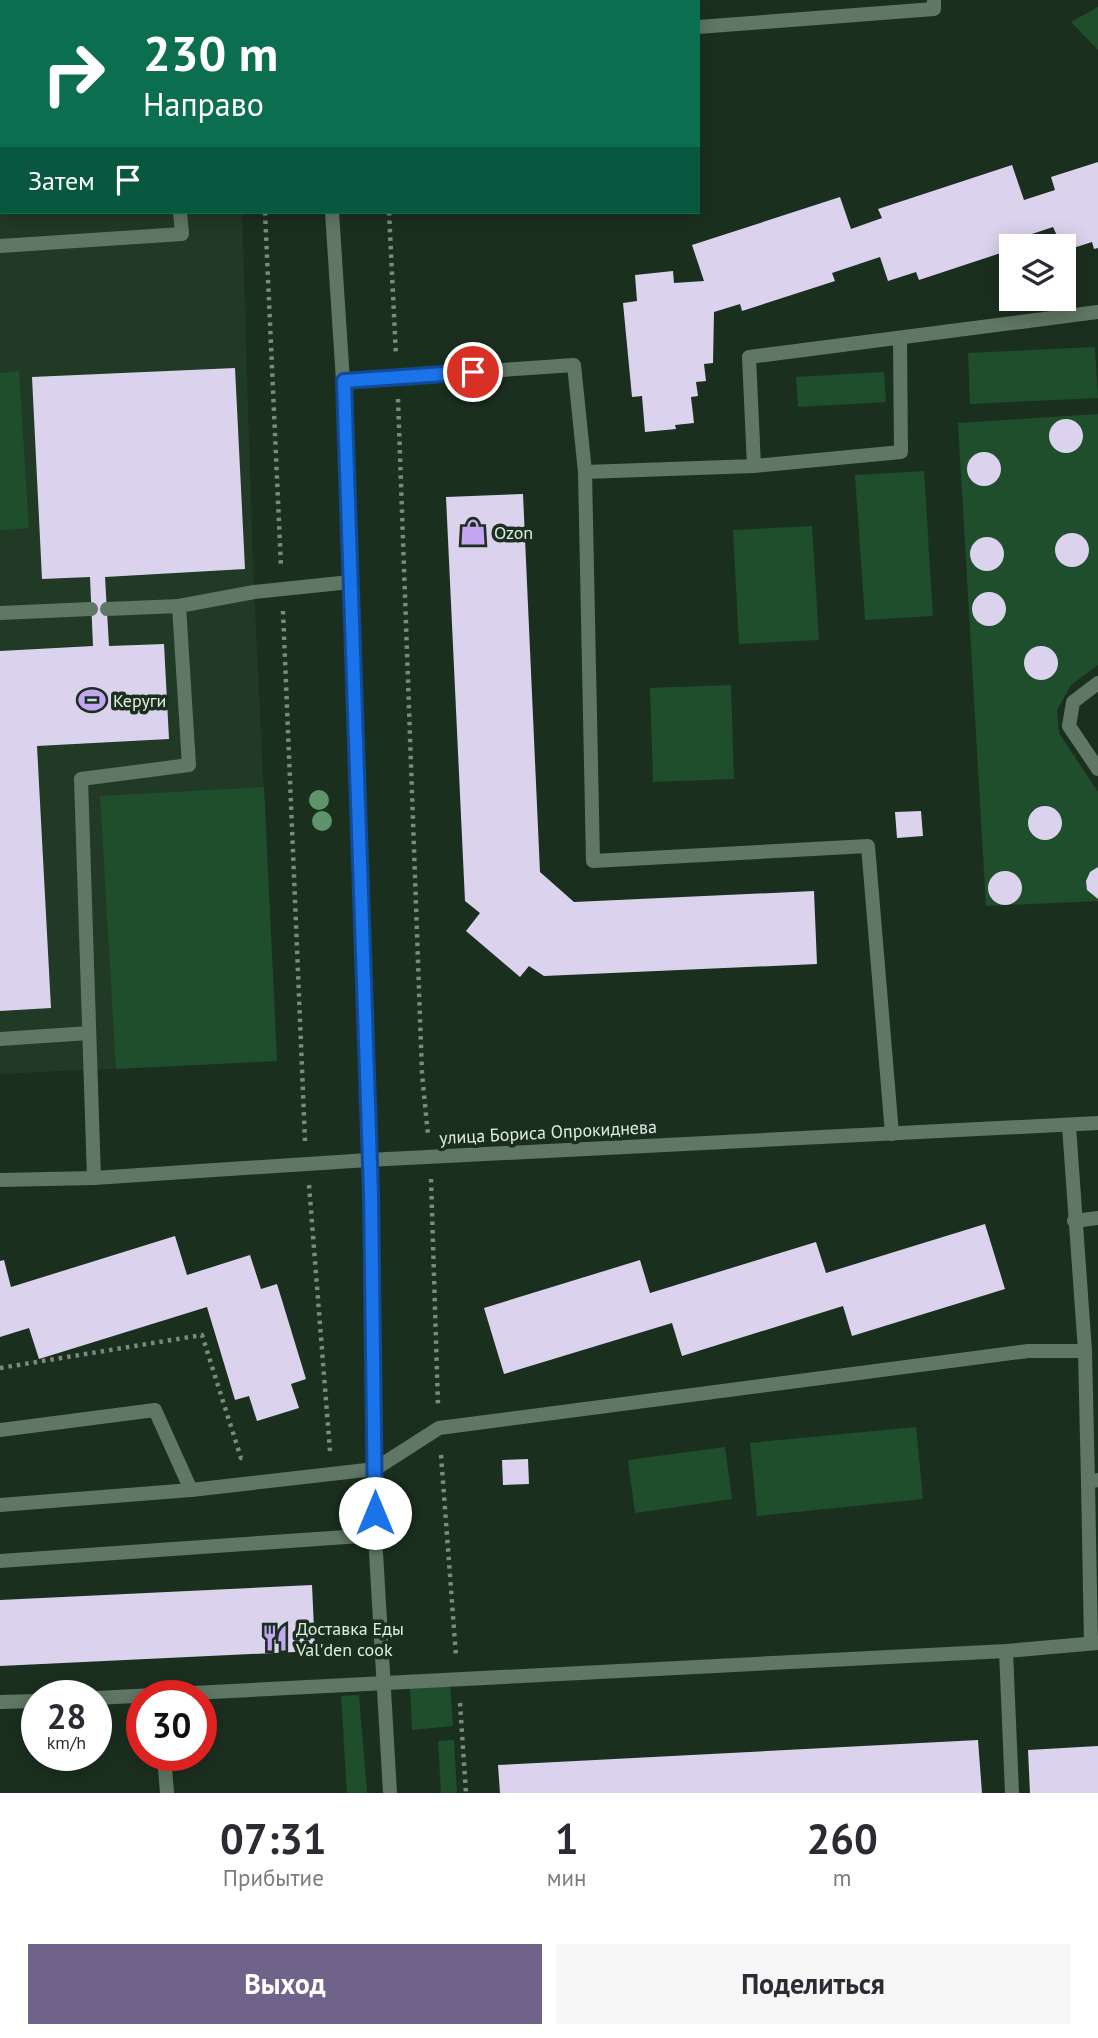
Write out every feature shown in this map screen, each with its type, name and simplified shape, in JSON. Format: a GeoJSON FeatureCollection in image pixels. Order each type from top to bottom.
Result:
{"type":"FeatureCollection","features":[{"type":"Feature","properties":{"kind":"street"},"geometry":{"type":"LineString","coordinates":[[700,27],[934,9],[934,0]]}},
{"type":"Feature","properties":{"kind":"street"},"geometry":{"type":"LineString","coordinates":[[0,246],[182,234],[180,214]]}},
{"type":"Feature","properties":{"kind":"street"},"geometry":{"type":"LineString","coordinates":[[332,214],[344,381],[368,1160],[375,1535],[390,1793]]}},
{"type":"Feature","properties":{"kind":"street"},"geometry":{"type":"LineString","coordinates":[[754,466],[749,357],[1098,312]]}},
{"type":"Feature","properties":{"kind":"street"},"geometry":{"type":"LineString","coordinates":[[585,472],[754,466],[901,452],[900,338]]}},
{"type":"Feature","properties":{"kind":"street"},"geometry":{"type":"LineString","coordinates":[[344,381],[574,365],[585,472],[593,861],[868,846],[892,1134]]}},
{"type":"Feature","properties":{"kind":"street"},"geometry":{"type":"LineString","coordinates":[[107,609],[179,606],[282,589],[351,582]]}},
{"type":"Feature","properties":{"kind":"street"},"geometry":{"type":"LineString","coordinates":[[94,1178],[80,779],[189,765],[179,606]]}},
{"type":"Feature","properties":{"kind":"street"},"geometry":{"type":"LineString","coordinates":[[0,613],[92,609]]}},
{"type":"Feature","properties":{"kind":"street"},"geometry":{"type":"LineString","coordinates":[[1098,683],[1073,702],[1069,726],[1098,769]]}},
{"type":"Feature","properties":{"kind":"street"},"geometry":{"type":"LineString","coordinates":[[0,1039],[89,1033]]}},
{"type":"Feature","properties":{"kind":"street","name":"улица Бориса Опрокиднева"},"geometry":{"type":"LineString","coordinates":[[0,1180],[94,1178],[368,1160],[1098,1123]]}},
{"type":"Feature","properties":{"kind":"street"},"geometry":{"type":"LineString","coordinates":[[217,1692],[1006,1651],[1095,1643],[1093,1481],[1069,1126]]}},
{"type":"Feature","properties":{"kind":"street"},"geometry":{"type":"LineString","coordinates":[[1074,1221],[1098,1218]]}},
{"type":"Feature","properties":{"kind":"street"},"geometry":{"type":"LineString","coordinates":[[0,1505],[191,1490],[375,1469],[439,1428],[1028,1351],[1085,1351]]}},
{"type":"Feature","properties":{"kind":"street"},"geometry":{"type":"LineString","coordinates":[[0,1430],[155,1410],[191,1490]]}},
{"type":"Feature","properties":{"kind":"street"},"geometry":{"type":"LineString","coordinates":[[0,1561],[375,1535]]}},
{"type":"Feature","properties":{"kind":"street"},"geometry":{"type":"LineString","coordinates":[[1006,1651],[1012,1793]]}},
{"type":"Feature","properties":{"kind":"street"},"geometry":{"type":"LineString","coordinates":[[0,1702],[21,1701]]}},
{"type":"Feature","properties":{"kind":"street"},"geometry":{"type":"LineString","coordinates":[[165,1771],[167,1793]]}},
{"type":"Feature","properties":{"kind":"path"},"geometry":{"type":"LineString","coordinates":[[265,214],[306,1164],[331,1458]]}},
{"type":"Feature","properties":{"kind":"path"},"geometry":{"type":"LineString","coordinates":[[389,214],[422,1074],[430,1157],[439,1428],[466,1793]]}},
{"type":"Feature","properties":{"kind":"path"},"geometry":{"type":"LineString","coordinates":[[0,1368],[202,1335],[241,1458],[253,1458]]}},
{"type":"Feature","properties":{"kind":"shaded area"},"geometry":{"type":"Polygon","coordinates":[[[1098,7],[1098,50],[1071,22],[1098,7]]]}},
{"type":"Feature","properties":{"kind":"shaded area"},"geometry":{"type":"Polygon","coordinates":[[[0,214],[242,214],[253,569],[277,1061],[0,1074],[0,214]]]}},
{"type":"Feature","properties":{"kind":"shaded area"},"geometry":{"type":"Polygon","coordinates":[[[1095,347],[1098,398],[970,404],[968,353],[1095,347]]]}},
{"type":"Feature","properties":{"kind":"shaded area"},"geometry":{"type":"Polygon","coordinates":[[[19,371],[29,528],[0,530],[0,373],[19,371]]]}},
{"type":"Feature","properties":{"kind":"shaded area"},"geometry":{"type":"Polygon","coordinates":[[[884,372],[886,402],[798,407],[796,377],[884,372]]]}},
{"type":"Feature","properties":{"kind":"shaded area"},"geometry":{"type":"Polygon","coordinates":[[[1098,414],[1098,665],[1071,685],[1057,710],[1059,733],[1098,792],[1098,901],[986,906],[958,423],[1098,414]]]}},
{"type":"Feature","properties":{"kind":"shaded area"},"geometry":{"type":"Polygon","coordinates":[[[924,471],[933,616],[865,620],[855,475],[924,471]]]}},
{"type":"Feature","properties":{"kind":"shaded area"},"geometry":{"type":"Polygon","coordinates":[[[812,526],[819,640],[739,644],[733,530],[812,526]]]}},
{"type":"Feature","properties":{"kind":"shaded area"},"geometry":{"type":"Polygon","coordinates":[[[731,685],[734,779],[653,782],[650,688],[731,685]]]}},
{"type":"Feature","properties":{"kind":"shaded area"},"geometry":{"type":"Polygon","coordinates":[[[264,787],[277,1061],[116,1069],[100,796],[264,787]]]}},
{"type":"Feature","properties":{"kind":"shaded area"},"geometry":{"type":"Polygon","coordinates":[[[916,1427],[923,1499],[757,1516],[750,1443],[916,1427]]]}},
{"type":"Feature","properties":{"kind":"shaded area"},"geometry":{"type":"Polygon","coordinates":[[[725,1447],[732,1499],[635,1513],[628,1460],[725,1447]]]}},
{"type":"Feature","properties":{"kind":"shaded area"},"geometry":{"type":"Polygon","coordinates":[[[450,1684],[453,1726],[412,1730],[410,1687],[450,1684]]]}},
{"type":"Feature","properties":{"kind":"shaded area"},"geometry":{"type":"Polygon","coordinates":[[[359,1695],[367,1793],[347,1793],[341,1696],[359,1695]]]}},
{"type":"Feature","properties":{"kind":"shaded area"},"geometry":{"type":"Polygon","coordinates":[[[454,1740],[457,1793],[441,1793],[438,1741],[454,1740]]]}},
{"type":"Feature","properties":{"kind":"building"},"geometry":{"type":"Polygon","coordinates":[[[1098,162],[1098,248],[1094,249],[1092,242],[1076,247],[1076,234],[1056,234],[1053,227],[1032,234],[999,234],[999,254],[919,280],[916,272],[888,281],[880,257],[832,273],[835,281],[742,311],[740,304],[714,312],[713,363],[704,364],[706,381],[696,382],[698,396],[691,397],[694,423],[675,425],[676,429],[645,432],[642,396],[632,397],[623,303],[637,301],[635,275],[673,271],[674,283],[704,281],[692,245],[840,197],[851,229],[882,218],[878,209],[1012,165],[1024,200],[1055,190],[1051,177],[1098,162]]]}},
{"type":"Feature","properties":{"kind":"building"},"geometry":{"type":"Polygon","coordinates":[[[235,368],[245,569],[105,577],[109,646],[164,644],[169,739],[37,746],[51,1008],[0,1011],[0,651],[93,646],[90,577],[42,579],[32,377],[235,368]]]}},
{"type":"Feature","properties":{"kind":"building"},"geometry":{"type":"Polygon","coordinates":[[[1066,419],[1078,424],[1083,436],[1078,448],[1066,453],[1054,448],[1049,436],[1054,424],[1066,419]]]}},
{"type":"Feature","properties":{"kind":"building"},"geometry":{"type":"Polygon","coordinates":[[[984,452],[996,457],[1001,469],[996,481],[984,486],[972,481],[967,469],[972,457],[984,452]]]}},
{"type":"Feature","properties":{"kind":"building"},"geometry":{"type":"Polygon","coordinates":[[[523,494],[540,872],[574,902],[814,891],[817,964],[544,976],[529,966],[520,977],[466,931],[480,913],[465,901],[446,497],[523,494]]]}},
{"type":"Feature","properties":{"kind":"building"},"geometry":{"type":"Polygon","coordinates":[[[1072,533],[1084,538],[1089,550],[1084,562],[1072,567],[1060,562],[1055,550],[1060,538],[1072,533]]]}},
{"type":"Feature","properties":{"kind":"building"},"geometry":{"type":"Polygon","coordinates":[[[987,537],[999,542],[1004,554],[999,566],[987,571],[975,566],[970,554],[975,542],[987,537]]]}},
{"type":"Feature","properties":{"kind":"building"},"geometry":{"type":"Polygon","coordinates":[[[989,592],[1001,597],[1006,609],[1001,621],[989,626],[977,621],[972,609],[977,597],[989,592]]]}},
{"type":"Feature","properties":{"kind":"building"},"geometry":{"type":"Polygon","coordinates":[[[1041,646],[1053,651],[1058,663],[1053,675],[1041,680],[1029,675],[1024,663],[1029,651],[1041,646]]]}},
{"type":"Feature","properties":{"kind":"building"},"geometry":{"type":"Polygon","coordinates":[[[1045,806],[1057,811],[1062,823],[1057,835],[1045,840],[1033,835],[1028,823],[1033,811],[1045,806]]]}},
{"type":"Feature","properties":{"kind":"building"},"geometry":{"type":"Polygon","coordinates":[[[921,811],[923,836],[897,838],[895,812],[921,811]]]}},
{"type":"Feature","properties":{"kind":"building"},"geometry":{"type":"Polygon","coordinates":[[[1098,867],[1098,899],[1087,890],[1086,881],[1090,872],[1098,867]]]}},
{"type":"Feature","properties":{"kind":"building"},"geometry":{"type":"Polygon","coordinates":[[[1005,871],[1017,876],[1022,888],[1017,900],[1005,905],[993,900],[988,888],[993,876],[1005,871]]]}},
{"type":"Feature","properties":{"kind":"building"},"geometry":{"type":"Polygon","coordinates":[[[985,1224],[1005,1289],[852,1336],[843,1306],[682,1356],[672,1323],[504,1374],[484,1308],[640,1260],[650,1293],[816,1242],[826,1273],[985,1224]]]}},
{"type":"Feature","properties":{"kind":"building"},"geometry":{"type":"Polygon","coordinates":[[[175,1236],[187,1275],[250,1255],[261,1289],[277,1284],[306,1379],[291,1384],[299,1408],[257,1421],[249,1396],[235,1400],[207,1307],[39,1359],[29,1328],[0,1337],[0,1261],[4,1260],[11,1287],[175,1236]]]}},
{"type":"Feature","properties":{"kind":"building"},"geometry":{"type":"Polygon","coordinates":[[[528,1459],[529,1484],[503,1485],[502,1460],[528,1459]]]}},
{"type":"Feature","properties":{"kind":"building"},"geometry":{"type":"Polygon","coordinates":[[[312,1585],[315,1651],[0,1666],[0,1600],[312,1585]]]}},
{"type":"Feature","properties":{"kind":"building"},"geometry":{"type":"Polygon","coordinates":[[[978,1740],[982,1793],[500,1793],[498,1765],[978,1740]]]}},
{"type":"Feature","properties":{"kind":"building"},"geometry":{"type":"Polygon","coordinates":[[[1098,1746],[1098,1793],[1030,1793],[1028,1750],[1098,1746]]]}},
{"type":"Feature","properties":{"kind":"place","name":"Ozon"},"geometry":{"type":"Point","coordinates":[473,532]}},
{"type":"Feature","properties":{"kind":"place","name":"Керуги"},"geometry":{"type":"Point","coordinates":[92,700]}},
{"type":"Feature","properties":{"kind":"place","name":"Доставка Еды Val'den cook"},"geometry":{"type":"Point","coordinates":[275,1638]}},
{"type":"Feature","properties":{"kind":"route"},"geometry":{"type":"LineString","coordinates":[[375,1513],[371,1194],[365,1079],[344,381],[473,372]]}}]}
